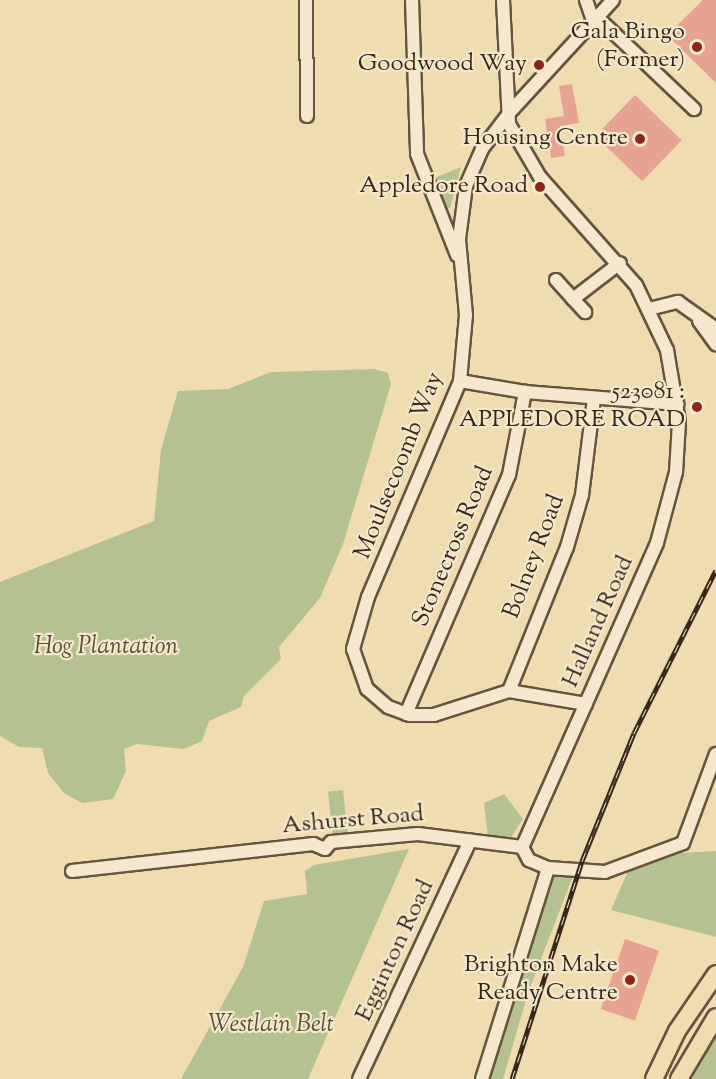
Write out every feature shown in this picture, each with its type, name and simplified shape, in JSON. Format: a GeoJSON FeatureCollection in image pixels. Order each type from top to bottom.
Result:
{"type":"FeatureCollection","features":[{"type":"Feature","properties":{"kind":"main road"},"geometry":{"type":"LineString","coordinates":[[654,1079],[677,1031],[716,975]]}},
{"type":"Feature","properties":{"kind":"main road"},"geometry":{"type":"LineString","coordinates":[[679,1079],[716,1017]]}},
{"type":"Feature","properties":{"kind":"street"},"geometry":{"type":"LineString","coordinates":[[306,0],[307,116]]}},
{"type":"Feature","properties":{"kind":"street"},"geometry":{"type":"LineString","coordinates":[[412,0],[417,154],[459,258]]}},
{"type":"Feature","properties":{"kind":"street"},"geometry":{"type":"LineString","coordinates":[[460,381],[525,392],[678,404],[667,350],[649,309],[620,263],[540,177],[508,124],[510,112],[503,0]]}},
{"type":"Feature","properties":{"kind":"street"},"geometry":{"type":"LineString","coordinates":[[586,0],[595,19],[694,109]]}},
{"type":"Feature","properties":{"kind":"street","name":"Moulsecoomb Way"},"geometry":{"type":"LineString","coordinates":[[586,704],[508,691],[438,714],[406,714],[381,703],[365,686],[354,661],[355,635],[460,381],[466,333],[459,258],[466,186],[485,144],[510,112],[613,0]]}},
{"type":"Feature","properties":{"kind":"street"},"geometry":{"type":"LineString","coordinates":[[573,299],[620,263]]}},
{"type":"Feature","properties":{"kind":"street"},"geometry":{"type":"LineString","coordinates":[[556,280],[585,312]]}},
{"type":"Feature","properties":{"kind":"street"},"geometry":{"type":"LineString","coordinates":[[649,309],[672,301],[716,329]]}},
{"type":"Feature","properties":{"kind":"street"},"geometry":{"type":"LineString","coordinates":[[691,311],[716,344]]}},
{"type":"Feature","properties":{"kind":"street","name":"Stonecross Road"},"geometry":{"type":"LineString","coordinates":[[406,714],[509,475],[525,392]]}},
{"type":"Feature","properties":{"kind":"street","name":"Bolney Road"},"geometry":{"type":"LineString","coordinates":[[508,691],[570,537],[583,489],[594,399]]}},
{"type":"Feature","properties":{"kind":"street","name":"Halland Road"},"geometry":{"type":"LineString","coordinates":[[522,847],[664,522],[677,462],[678,404]]}},
{"type":"Feature","properties":{"kind":"street"},"geometry":{"type":"LineString","coordinates":[[522,847],[530,860],[548,868],[611,871],[673,849],[689,835],[712,776],[716,754]]}},
{"type":"Feature","properties":{"kind":"street","name":"Ashurst Road"},"geometry":{"type":"LineString","coordinates":[[72,871],[313,844],[325,849],[332,842],[391,835],[522,847]]}},
{"type":"Feature","properties":{"kind":"street","name":"Egginton Road"},"geometry":{"type":"LineString","coordinates":[[359,1079],[470,841]]}},
{"type":"Feature","properties":{"kind":"street"},"geometry":{"type":"LineString","coordinates":[[482,1079],[548,868]]}},
{"type":"Feature","properties":{"kind":"green space"},"geometry":{"type":"Polygon","coordinates":[[[461,167],[450,208],[445,209],[432,179],[461,167]]]}},
{"type":"Feature","properties":{"kind":"green space","name":"Hog Plantation"},"geometry":{"type":"Polygon","coordinates":[[[375,369],[388,373],[391,384],[343,544],[320,598],[279,647],[281,659],[244,696],[241,707],[209,721],[202,741],[184,749],[137,744],[124,749],[126,771],[113,799],[82,803],[64,793],[48,773],[42,748],[19,747],[0,736],[0,582],[154,521],[161,450],[178,391],[228,389],[271,372],[375,369]]]}},
{"type":"Feature","properties":{"kind":"green space"},"geometry":{"type":"Polygon","coordinates":[[[343,790],[348,835],[333,836],[328,792],[343,790]]]}},
{"type":"Feature","properties":{"kind":"green space"},"geometry":{"type":"Polygon","coordinates":[[[504,794],[523,819],[510,839],[488,837],[484,803],[504,794]]]}},
{"type":"Feature","properties":{"kind":"green space","name":"Westlain Belt"},"geometry":{"type":"Polygon","coordinates":[[[409,849],[308,1079],[181,1079],[243,967],[264,901],[307,894],[305,871],[314,865],[409,849]]]}},
{"type":"Feature","properties":{"kind":"green space"},"geometry":{"type":"Polygon","coordinates":[[[716,851],[716,937],[611,910],[628,871],[679,853],[716,851]]]}},
{"type":"Feature","properties":{"kind":"green space"},"geometry":{"type":"Polygon","coordinates":[[[552,875],[573,876],[528,993],[503,1079],[489,1079],[552,875]]]}},
{"type":"Feature","properties":{"kind":"green space"},"geometry":{"type":"Polygon","coordinates":[[[716,1032],[716,1079],[689,1079],[694,1070],[716,1032]]]}},
{"type":"Feature","properties":{"kind":"building","name":"Gala Bingo (Former)"},"geometry":{"type":"Polygon","coordinates":[[[703,0],[716,0],[716,83],[667,35],[703,0]]]}},
{"type":"Feature","properties":{"kind":"building"},"geometry":{"type":"Polygon","coordinates":[[[572,84],[579,123],[560,126],[565,156],[551,158],[545,119],[564,116],[559,86],[572,84]]]}},
{"type":"Feature","properties":{"kind":"building","name":"Housing Centre"},"geometry":{"type":"Polygon","coordinates":[[[635,95],[682,140],[642,181],[595,136],[635,95]]]}},
{"type":"Feature","properties":{"kind":"building","name":"Brighton Make Ready Centre"},"geometry":{"type":"Polygon","coordinates":[[[625,939],[659,951],[635,1021],[601,1009],[625,939]]]}},
{"type":"Feature","properties":{"kind":"railway"},"geometry":{"type":"LineString","coordinates":[[512,1079],[582,861],[634,733],[716,570]]}},
{"type":"Feature","properties":{"kind":"place","name":"Gala Bingo (Former)"},"geometry":{"type":"Point","coordinates":[697,47]}},
{"type":"Feature","properties":{"kind":"place","name":"Goodwood Way"},"geometry":{"type":"Point","coordinates":[539,65]}},
{"type":"Feature","properties":{"kind":"place","name":"Housing Centre"},"geometry":{"type":"Point","coordinates":[640,139]}},
{"type":"Feature","properties":{"kind":"place","name":"Appledore Road"},"geometry":{"type":"Point","coordinates":[540,187]}},
{"type":"Feature","properties":{"kind":"place","name":"523081 : APPLEDORE ROAD"},"geometry":{"type":"Point","coordinates":[697,407]}},
{"type":"Feature","properties":{"kind":"place","name":"Brighton Make Ready Centre"},"geometry":{"type":"Point","coordinates":[630,980]}}]}
